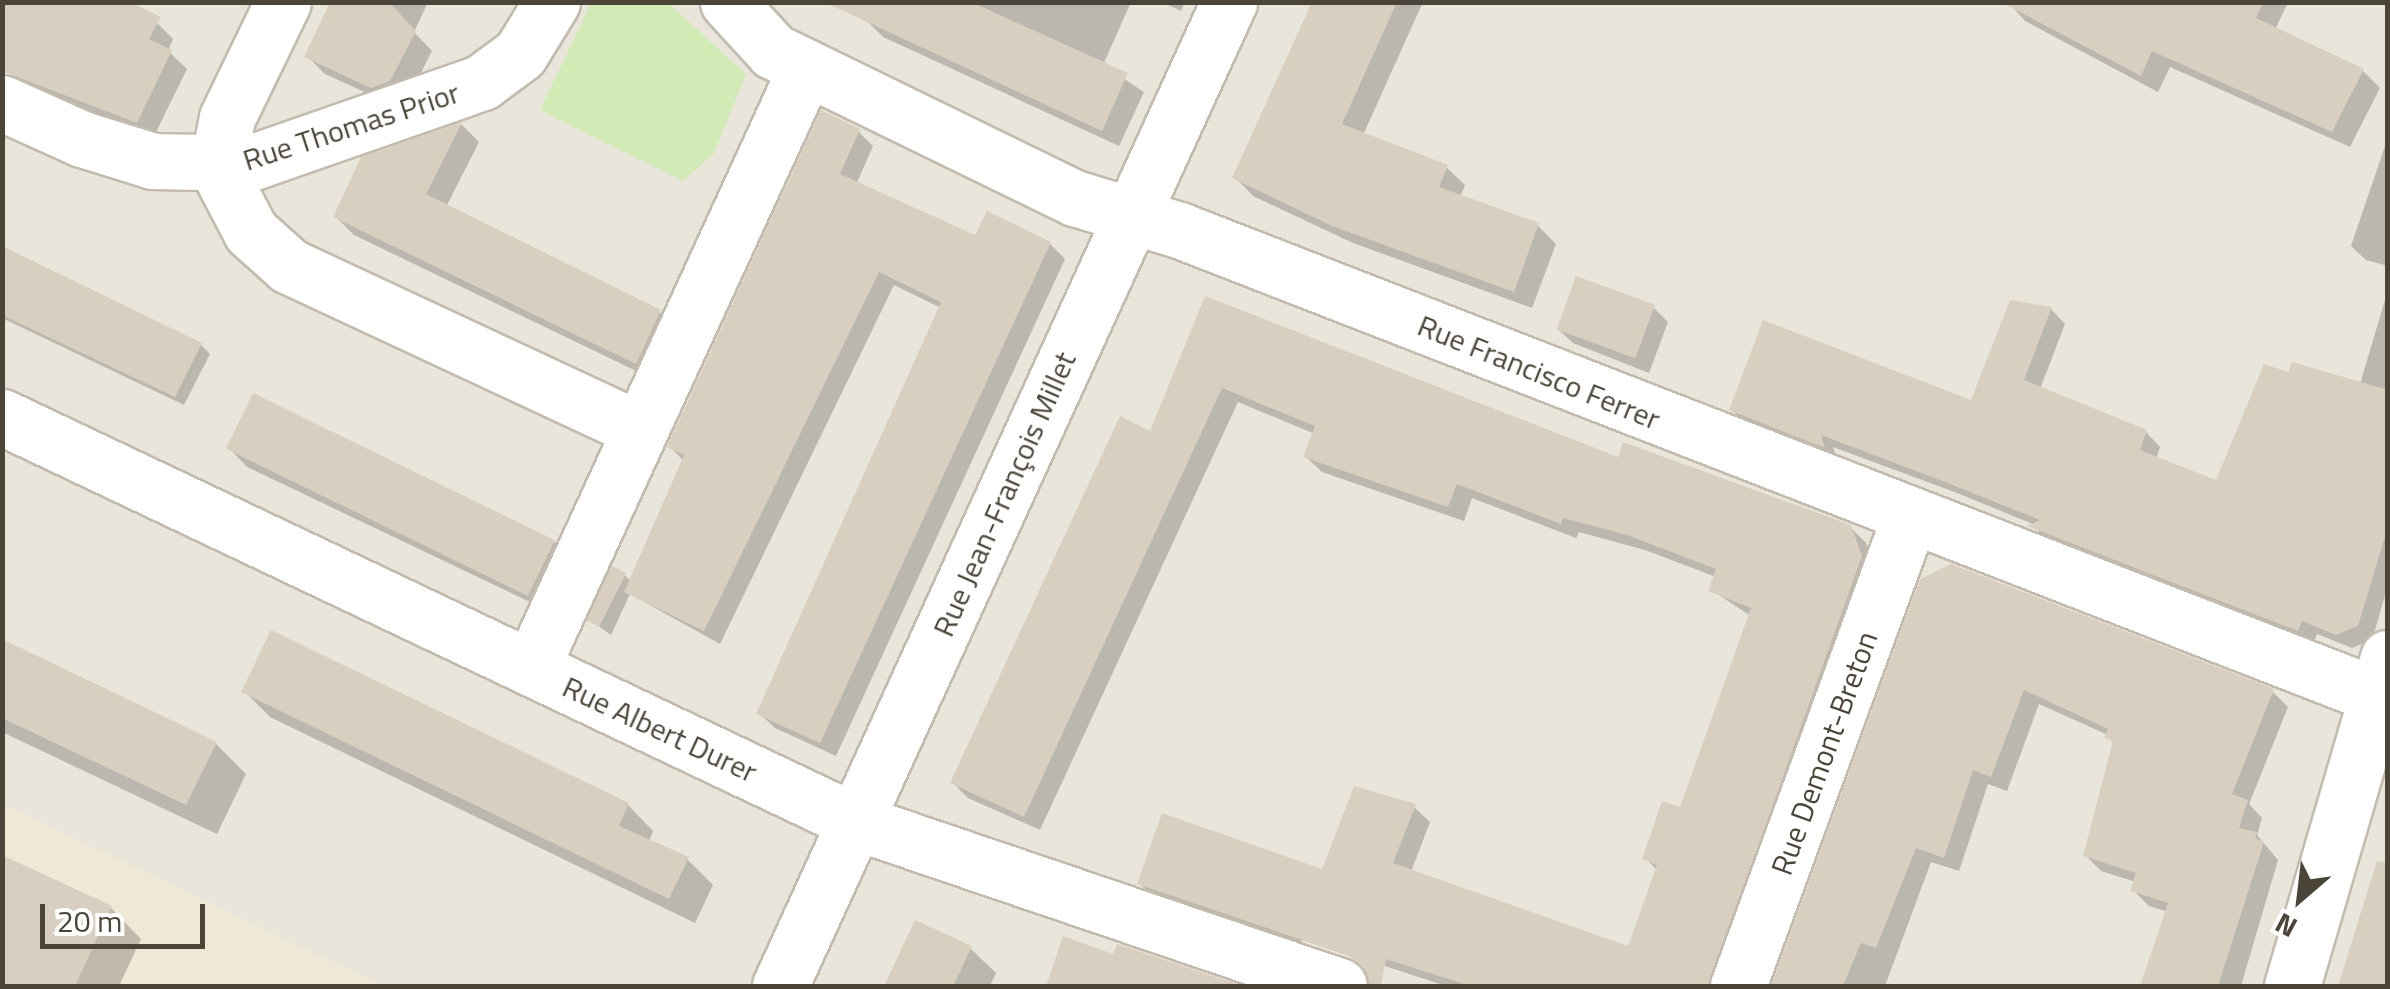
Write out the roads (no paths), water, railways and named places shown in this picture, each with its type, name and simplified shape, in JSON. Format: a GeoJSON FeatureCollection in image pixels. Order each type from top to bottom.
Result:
{"type":"FeatureCollection","features":[{"type":"Feature","properties":{"kind":"street"},"geometry":{"type":"LineString","coordinates":[[283,2],[228,118],[217,167],[251,232],[289,266],[640,430]]}},
{"type":"Feature","properties":{"kind":"street","name":"Rue Thomas Prior"},"geometry":{"type":"LineString","coordinates":[[2,102],[119,153],[217,167],[282,156],[482,82],[520,54],[552,2]]}},
{"type":"Feature","properties":{"kind":"street","name":"Rue Jean-François Millet"},"geometry":{"type":"LineString","coordinates":[[780,986],[1229,2]]}},
{"type":"Feature","properties":{"kind":"street","name":"Rue Francisco Ferrer"},"geometry":{"type":"LineString","coordinates":[[736,6],[772,51],[1076,198],[1130,215],[1910,519],[2384,685]]}},
{"type":"Feature","properties":{"kind":"street"},"geometry":{"type":"LineString","coordinates":[[531,668],[806,68]]}},
{"type":"Feature","properties":{"kind":"street","name":"Rue Albert Durer"},"geometry":{"type":"LineString","coordinates":[[2,416],[856,822],[1340,986]]}},
{"type":"Feature","properties":{"kind":"street","name":"Rue Demont-Breton"},"geometry":{"type":"LineString","coordinates":[[1738,986],[1910,519]]}},
{"type":"Feature","properties":{"kind":"street"},"geometry":{"type":"LineString","coordinates":[[2292,986],[2384,685]]}}]}
